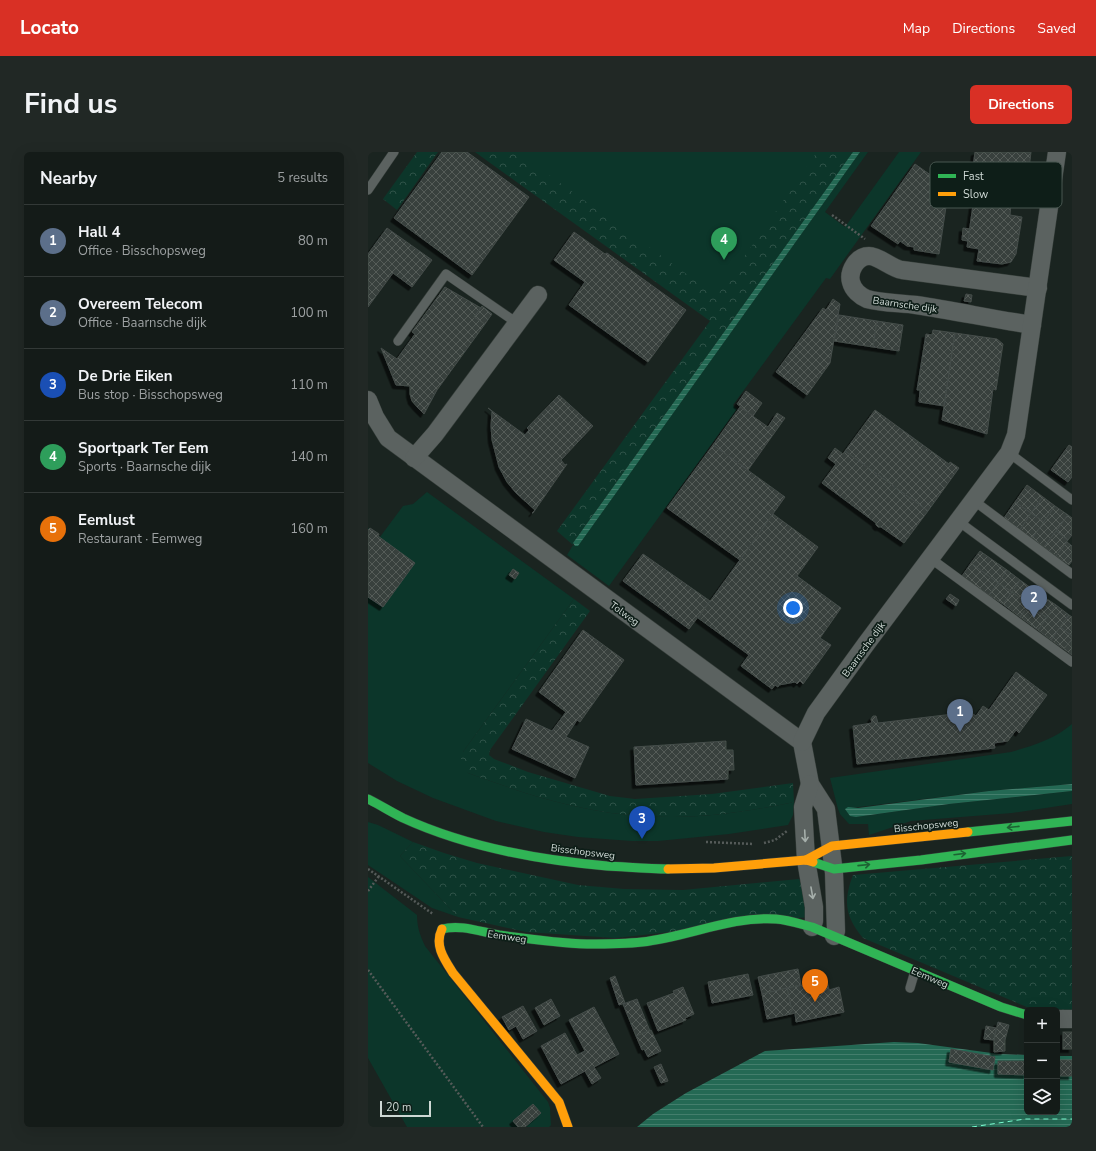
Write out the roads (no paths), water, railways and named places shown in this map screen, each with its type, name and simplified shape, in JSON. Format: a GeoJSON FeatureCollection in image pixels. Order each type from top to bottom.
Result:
{"type":"FeatureCollection","features":[{"type":"Feature","properties":{"kind":"main road","name":"Bisschopsweg"},"geometry":{"type":"LineString","coordinates":[[368,799],[403,818],[450,836],[512,853],[576,863],[649,869],[714,868],[806,860],[834,869],[921,860],[1072,840]]}},
{"type":"Feature","properties":{"kind":"main road","name":"Bisschopsweg"},"geometry":{"type":"LineString","coordinates":[[1052,823],[1072,818]]}},
{"type":"Feature","properties":{"kind":"main road","name":"Bisschopsweg"},"geometry":{"type":"LineString","coordinates":[[806,860],[832,846],[1072,821]]}},
{"type":"Feature","properties":{"kind":"main road","name":"Bisschopsweg"},"geometry":{"type":"LineString","coordinates":[[1049,843],[1072,844]]}},
{"type":"Feature","properties":{"kind":"main road","name":"Eemweg"},"geometry":{"type":"LineString","coordinates":[[568,1127],[559,1102],[453,973],[439,950],[438,941],[439,934],[442,929],[449,926],[532,940],[587,944],[642,942],[746,920],[776,919],[812,927],[1001,1007],[1024,1014]]}},
{"type":"Feature","properties":{"kind":"street","name":"Baarnsche dijk"},"geometry":{"type":"LineString","coordinates":[[1056,162],[1057,152]]}},
{"type":"Feature","properties":{"kind":"street","name":"Baarnsche dijk"},"geometry":{"type":"LineString","coordinates":[[802,742],[816,713],[1009,453],[1016,435],[1049,208]]}},
{"type":"Feature","properties":{"kind":"street","name":"Baarnsche dijk"},"geometry":{"type":"LineString","coordinates":[[1032,325],[915,305],[869,299],[861,296],[855,290],[851,282],[850,274],[856,262],[861,258],[873,256],[896,269],[1038,288]]}},
{"type":"Feature","properties":{"kind":"street"},"geometry":{"type":"LineString","coordinates":[[414,458],[435,434],[538,295]]}},
{"type":"Feature","properties":{"kind":"street","name":"Tolweg"},"geometry":{"type":"LineString","coordinates":[[368,400],[375,417],[388,438],[802,742]]}},
{"type":"Feature","properties":{"kind":"street"},"geometry":{"type":"LineString","coordinates":[[802,742],[810,784],[826,809],[834,869],[836,931],[834,936]]}},
{"type":"Feature","properties":{"kind":"street"},"geometry":{"type":"LineString","coordinates":[[810,784],[803,807],[803,813],[806,860],[814,907],[814,921],[812,927]]}},
{"type":"Feature","properties":{"kind":"street"},"geometry":{"type":"LineString","coordinates":[[1060,1019],[1072,1019]]}},
{"type":"Feature","properties":{"kind":"lane"},"geometry":{"type":"LineString","coordinates":[[368,190],[394,152]]}},
{"type":"Feature","properties":{"kind":"lane"},"geometry":{"type":"LineString","coordinates":[[398,341],[446,274],[518,323]]}},
{"type":"Feature","properties":{"kind":"lane"},"geometry":{"type":"LineString","coordinates":[[1009,453],[1072,500]]}},
{"type":"Feature","properties":{"kind":"lane"},"geometry":{"type":"LineString","coordinates":[[973,500],[1072,574]]}},
{"type":"Feature","properties":{"kind":"lane"},"geometry":{"type":"LineString","coordinates":[[958,521],[1072,605]]}},
{"type":"Feature","properties":{"kind":"lane"},"geometry":{"type":"LineString","coordinates":[[930,558],[1072,662]]}},
{"type":"Feature","properties":{"kind":"lane"},"geometry":{"type":"LineString","coordinates":[[910,988],[915,971]]}},
{"type":"Feature","properties":{"kind":"place","name":"Sportpark Ter Eem"},"geometry":{"type":"Point","coordinates":[724,260]}},
{"type":"Feature","properties":{"kind":"place","name":"Overeem Telecom"},"geometry":{"type":"Point","coordinates":[1034,618]}},
{"type":"Feature","properties":{"kind":"place","name":"Hall 4"},"geometry":{"type":"Point","coordinates":[960,732]}},
{"type":"Feature","properties":{"kind":"place","name":"De Drie Eiken"},"geometry":{"type":"Point","coordinates":[642,839]}},
{"type":"Feature","properties":{"kind":"place","name":"Eemlust"},"geometry":{"type":"Point","coordinates":[815,1002]}}]}
